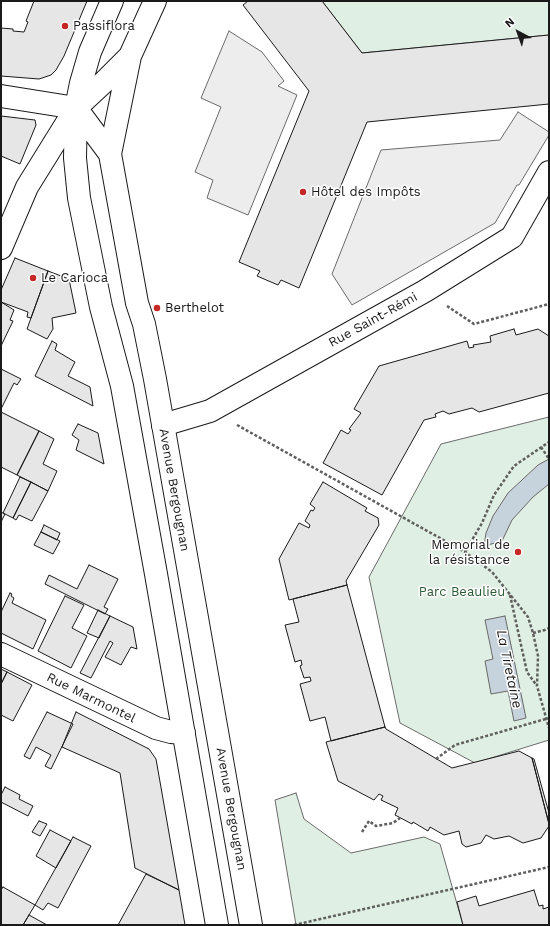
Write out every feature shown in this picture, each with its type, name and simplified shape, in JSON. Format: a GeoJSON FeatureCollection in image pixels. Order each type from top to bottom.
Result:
{"type":"FeatureCollection","features":[{"type":"Feature","properties":{"kind":"main road"},"geometry":{"type":"LineString","coordinates":[[112,1],[90,52],[80,83],[76,108],[74,158],[79,198],[101,306],[122,386],[217,925]]}},
{"type":"Feature","properties":{"kind":"main road"},"geometry":{"type":"LineString","coordinates":[[1,248],[27,187],[76,108],[130,56],[155,1]]}},
{"type":"Feature","properties":{"kind":"main road","name":"Avenue Bergougnan"},"geometry":{"type":"LineString","coordinates":[[130,56],[110,154],[137,303],[144,324],[163,425],[251,925]]}},
{"type":"Feature","properties":{"kind":"main road"},"geometry":{"type":"LineString","coordinates":[[1,96],[76,108],[110,154]]}},
{"type":"Feature","properties":{"kind":"main road","name":"Rue Saint-Rémi"},"geometry":{"type":"LineString","coordinates":[[163,425],[210,411],[425,291],[512,237],[549,172]]}},
{"type":"Feature","properties":{"kind":"main road","name":"Rue Marmontel"},"geometry":{"type":"LineString","coordinates":[[1,654],[156,728],[170,732],[184,733]]}},
{"type":"Feature","properties":{"kind":"path"},"geometry":{"type":"LineString","coordinates":[[425,291],[474,324],[549,304]]}},
{"type":"Feature","properties":{"kind":"path"},"geometry":{"type":"LineString","coordinates":[[210,411],[465,552],[492,572],[528,617],[538,656],[537,686]]}},
{"type":"Feature","properties":{"kind":"path"},"geometry":{"type":"LineString","coordinates":[[465,552],[482,523],[494,496],[514,466],[549,442]]}},
{"type":"Feature","properties":{"kind":"path"},"geometry":{"type":"LineString","coordinates":[[541,447],[549,459]]}},
{"type":"Feature","properties":{"kind":"path"},"geometry":{"type":"LineString","coordinates":[[510,594],[528,672],[537,686],[548,718],[549,728]]}},
{"type":"Feature","properties":{"kind":"path"},"geometry":{"type":"LineString","coordinates":[[533,633],[549,628]]}},
{"type":"Feature","properties":{"kind":"path"},"geometry":{"type":"LineString","coordinates":[[436,759],[455,745],[548,718]]}},
{"type":"Feature","properties":{"kind":"path"},"geometry":{"type":"LineString","coordinates":[[362,832],[369,821],[376,826],[392,823],[400,818]]}},
{"type":"Feature","properties":{"kind":"path"},"geometry":{"type":"LineString","coordinates":[[294,925],[549,867]]}},
{"type":"Feature","properties":{"kind":"green space"},"geometry":{"type":"Polygon","coordinates":[[[322,1],[549,1],[549,35],[362,53],[322,1]]]}},
{"type":"Feature","properties":{"kind":"green space","name":"Parc Beaulieu"},"geometry":{"type":"Polygon","coordinates":[[[549,417],[549,740],[475,763],[400,723],[369,577],[441,444],[549,417]]]}},
{"type":"Feature","properties":{"kind":"green space"},"geometry":{"type":"Polygon","coordinates":[[[296,793],[304,819],[351,853],[424,837],[440,844],[463,925],[296,925],[275,800],[296,793]]]}},
{"type":"Feature","properties":{"kind":"shaded area"},"geometry":{"type":"Polygon","coordinates":[[[229,31],[262,52],[284,81],[278,86],[297,95],[248,215],[207,198],[213,180],[195,172],[221,107],[201,98],[229,31]]]}},
{"type":"Feature","properties":{"kind":"shaded area"},"geometry":{"type":"Polygon","coordinates":[[[518,112],[549,132],[549,135],[495,223],[352,305],[332,274],[381,150],[500,140],[518,112]]]}},
{"type":"Feature","properties":{"kind":"water"},"geometry":{"type":"Polygon","coordinates":[[[549,459],[549,484],[533,497],[512,520],[502,541],[484,546],[486,533],[493,516],[508,493],[538,465],[549,459]]]}},
{"type":"Feature","properties":{"kind":"water","name":"La Tiretaine"},"geometry":{"type":"Polygon","coordinates":[[[505,616],[526,718],[514,721],[508,691],[491,694],[485,661],[493,659],[485,620],[505,616]]]}},
{"type":"Feature","properties":{"kind":"building"},"geometry":{"type":"Polygon","coordinates":[[[34,1],[87,1],[64,56],[56,70],[51,75],[39,79],[1,76],[1,28],[24,32],[28,22],[26,21],[34,1]]]}},
{"type":"Feature","properties":{"kind":"building","name":"Hôtel des Impôts"},"geometry":{"type":"Polygon","coordinates":[[[248,1],[322,1],[362,53],[549,35],[549,104],[367,122],[299,288],[281,280],[278,285],[257,276],[260,271],[239,262],[309,91],[243,5],[248,1]]]}},
{"type":"Feature","properties":{"kind":"building"},"geometry":{"type":"Polygon","coordinates":[[[1,116],[35,120],[36,125],[20,164],[1,156],[1,116]]]}},
{"type":"Feature","properties":{"kind":"building"},"geometry":{"type":"Polygon","coordinates":[[[15,258],[48,271],[31,318],[27,317],[28,312],[1,302],[1,290],[15,258]]]}},
{"type":"Feature","properties":{"kind":"building"},"geometry":{"type":"Polygon","coordinates":[[[48,271],[69,279],[76,313],[52,318],[53,329],[47,339],[27,329],[48,271]]]}},
{"type":"Feature","properties":{"kind":"building"},"geometry":{"type":"Polygon","coordinates":[[[1,302],[14,310],[10,320],[13,321],[1,346],[1,302]]]}},
{"type":"Feature","properties":{"kind":"building"},"geometry":{"type":"Polygon","coordinates":[[[514,329],[516,335],[538,329],[549,336],[549,393],[479,412],[472,408],[449,414],[443,411],[435,414],[436,417],[424,420],[382,495],[323,463],[341,430],[348,434],[351,430],[349,429],[361,413],[354,409],[379,366],[467,341],[469,348],[474,347],[473,345],[491,342],[490,336],[514,329]]]}},
{"type":"Feature","properties":{"kind":"building"},"geometry":{"type":"Polygon","coordinates":[[[52,341],[57,344],[55,350],[75,362],[68,376],[90,387],[93,406],[35,376],[52,341]]]}},
{"type":"Feature","properties":{"kind":"building"},"geometry":{"type":"Polygon","coordinates":[[[1,369],[21,379],[17,385],[14,383],[1,409],[1,369]]]}},
{"type":"Feature","properties":{"kind":"building"},"geometry":{"type":"Polygon","coordinates":[[[1,412],[39,431],[17,475],[1,467],[1,412]]]}},
{"type":"Feature","properties":{"kind":"building"},"geometry":{"type":"Polygon","coordinates":[[[78,424],[98,433],[104,464],[76,450],[79,440],[72,435],[78,424]]]}},
{"type":"Feature","properties":{"kind":"building"},"geometry":{"type":"Polygon","coordinates":[[[39,431],[54,439],[43,464],[57,471],[48,491],[17,475],[39,431]]]}},
{"type":"Feature","properties":{"kind":"building"},"geometry":{"type":"Polygon","coordinates":[[[20,477],[31,482],[13,518],[3,513],[20,477]]]}},
{"type":"Feature","properties":{"kind":"building"},"geometry":{"type":"Polygon","coordinates":[[[31,482],[48,491],[32,521],[19,515],[16,520],[13,518],[31,482]]]}},
{"type":"Feature","properties":{"kind":"building"},"geometry":{"type":"Polygon","coordinates":[[[323,482],[367,508],[365,511],[378,518],[379,525],[346,581],[347,585],[289,600],[279,559],[299,523],[309,528],[310,525],[305,521],[311,510],[313,511],[315,508],[310,504],[323,482]]]}},
{"type":"Feature","properties":{"kind":"building"},"geometry":{"type":"Polygon","coordinates":[[[1,512],[5,514],[1,522],[1,512]]]}},
{"type":"Feature","properties":{"kind":"building"},"geometry":{"type":"Polygon","coordinates":[[[44,525],[60,533],[57,540],[41,532],[44,525]]]}},
{"type":"Feature","properties":{"kind":"building"},"geometry":{"type":"Polygon","coordinates":[[[41,532],[60,541],[53,554],[34,545],[41,532]]]}},
{"type":"Feature","properties":{"kind":"building"},"geometry":{"type":"Polygon","coordinates":[[[89,565],[118,579],[104,607],[108,609],[105,614],[45,584],[49,575],[77,589],[89,565]]]}},
{"type":"Feature","properties":{"kind":"building"},"geometry":{"type":"Polygon","coordinates":[[[347,585],[385,727],[331,741],[325,717],[310,721],[300,684],[311,681],[310,677],[304,678],[300,666],[302,665],[301,660],[295,662],[285,625],[299,622],[293,599],[347,585]]]}},
{"type":"Feature","properties":{"kind":"building"},"geometry":{"type":"Polygon","coordinates":[[[10,593],[14,598],[12,603],[46,620],[33,649],[1,633],[1,612],[10,593]]]}},
{"type":"Feature","properties":{"kind":"building"},"geometry":{"type":"Polygon","coordinates":[[[65,596],[84,605],[72,628],[87,636],[71,668],[38,651],[65,596]]]}},
{"type":"Feature","properties":{"kind":"building"},"geometry":{"type":"Polygon","coordinates":[[[98,610],[110,616],[99,638],[87,633],[98,610]]]}},
{"type":"Feature","properties":{"kind":"building"},"geometry":{"type":"Polygon","coordinates":[[[110,616],[133,627],[137,649],[131,647],[121,665],[105,657],[113,643],[110,641],[91,678],[80,673],[110,616]]]}},
{"type":"Feature","properties":{"kind":"building"},"geometry":{"type":"Polygon","coordinates":[[[1,669],[7,672],[1,684],[1,669]]]}},
{"type":"Feature","properties":{"kind":"building"},"geometry":{"type":"Polygon","coordinates":[[[7,672],[32,685],[13,721],[1,715],[1,684],[7,672]]]}},
{"type":"Feature","properties":{"kind":"building"},"geometry":{"type":"Polygon","coordinates":[[[47,712],[73,724],[51,769],[45,766],[51,755],[36,747],[30,759],[24,756],[47,712]]]}},
{"type":"Feature","properties":{"kind":"building"},"geometry":{"type":"Polygon","coordinates":[[[76,712],[149,749],[156,759],[179,890],[135,868],[120,773],[62,747],[76,712]]]}},
{"type":"Feature","properties":{"kind":"building"},"geometry":{"type":"Polygon","coordinates":[[[385,727],[452,768],[519,751],[532,758],[549,826],[541,838],[523,843],[509,836],[494,839],[486,835],[481,843],[466,847],[462,844],[459,831],[444,835],[430,827],[428,831],[413,822],[412,824],[395,815],[398,808],[381,800],[383,796],[379,794],[374,800],[338,781],[326,742],[385,727]]]}},
{"type":"Feature","properties":{"kind":"building"},"geometry":{"type":"Polygon","coordinates":[[[532,758],[534,759],[549,813],[549,824],[532,758]]]}},
{"type":"Feature","properties":{"kind":"building"},"geometry":{"type":"Polygon","coordinates":[[[5,787],[20,795],[19,799],[33,806],[28,816],[1,802],[1,795],[5,787]]]}},
{"type":"Feature","properties":{"kind":"building"},"geometry":{"type":"Polygon","coordinates":[[[39,821],[47,824],[40,836],[32,832],[39,821]]]}},
{"type":"Feature","properties":{"kind":"building"},"geometry":{"type":"Polygon","coordinates":[[[50,830],[71,841],[56,868],[36,856],[50,830]]]}},
{"type":"Feature","properties":{"kind":"building"},"geometry":{"type":"Polygon","coordinates":[[[73,837],[91,846],[58,908],[48,903],[43,910],[35,905],[73,837]]]}},
{"type":"Feature","properties":{"kind":"building"},"geometry":{"type":"Polygon","coordinates":[[[146,874],[179,890],[185,925],[118,925],[146,874]]]}},
{"type":"Feature","properties":{"kind":"building"},"geometry":{"type":"Polygon","coordinates":[[[3,887],[35,905],[23,925],[1,925],[1,890],[3,887]]]}},
{"type":"Feature","properties":{"kind":"building"},"geometry":{"type":"Polygon","coordinates":[[[534,890],[539,906],[543,905],[543,909],[549,907],[549,925],[463,925],[457,902],[476,896],[479,906],[534,890]]]}},
{"type":"Feature","properties":{"kind":"building"},"geometry":{"type":"Polygon","coordinates":[[[29,915],[47,925],[23,925],[29,915]]]}},
{"type":"Feature","properties":{"kind":"place","name":"Passiflora"},"geometry":{"type":"Point","coordinates":[65,26]}},
{"type":"Feature","properties":{"kind":"place","name":"Hôtel des Impôts"},"geometry":{"type":"Point","coordinates":[303,192]}},
{"type":"Feature","properties":{"kind":"place","name":"Le Carioca"},"geometry":{"type":"Point","coordinates":[33,278]}},
{"type":"Feature","properties":{"kind":"place","name":"Berthelot"},"geometry":{"type":"Point","coordinates":[157,308]}},
{"type":"Feature","properties":{"kind":"place","name":"Memorial de la résistance"},"geometry":{"type":"Point","coordinates":[518,552]}}]}
